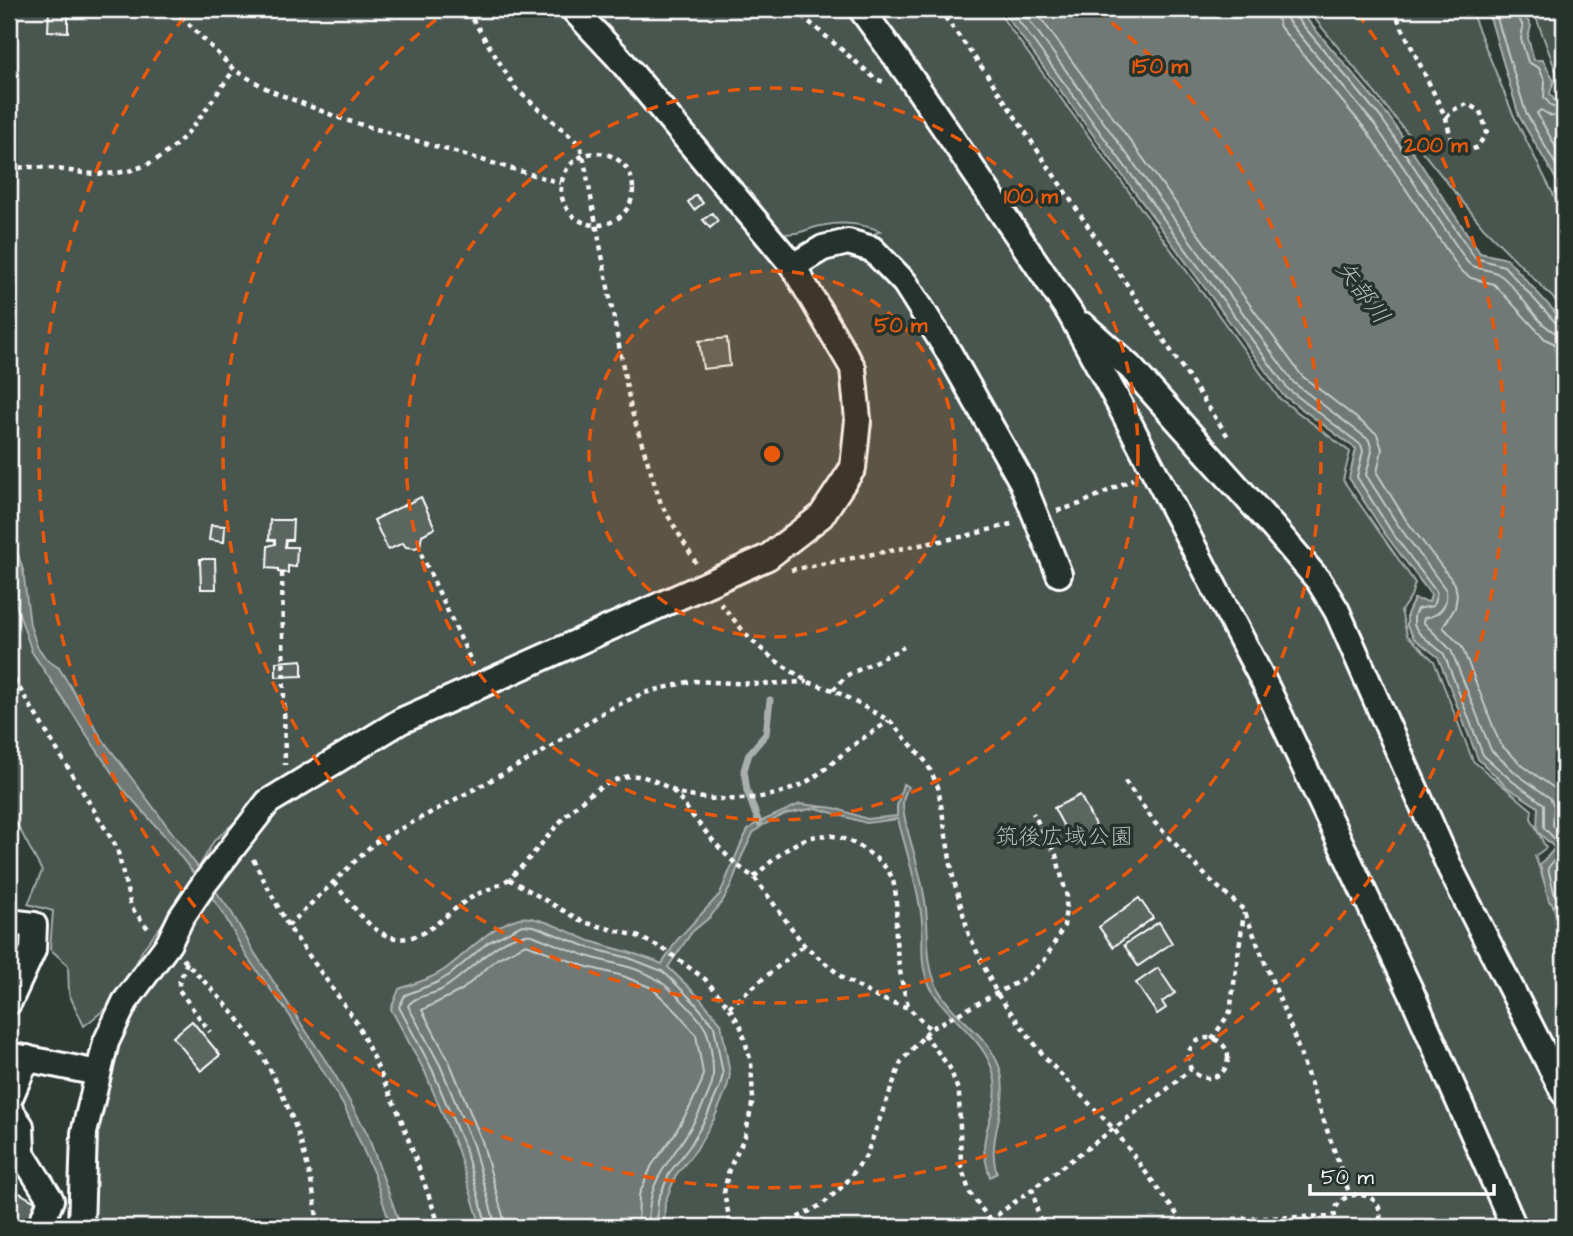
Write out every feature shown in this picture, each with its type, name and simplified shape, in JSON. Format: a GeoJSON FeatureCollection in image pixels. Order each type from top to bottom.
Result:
{"type":"FeatureCollection","features":[{"type":"Feature","properties":{"kind":"street"},"geometry":{"type":"LineString","coordinates":[[82,1227],[84,1133],[106,1042],[125,1002],[169,943],[181,918],[268,802],[401,721],[768,557],[821,516],[853,468],[859,420],[853,368],[793,266],[618,57],[573,9]]}},
{"type":"Feature","properties":{"kind":"street"},"geometry":{"type":"LineString","coordinates":[[860,9],[908,74],[1070,313],[1268,690],[1411,992],[1514,1227]]}},
{"type":"Feature","properties":{"kind":"street"},"geometry":{"type":"LineString","coordinates":[[793,266],[823,248],[848,243],[872,248],[905,283],[948,351],[1022,482],[1059,574]]}},
{"type":"Feature","properties":{"kind":"street"},"geometry":{"type":"LineString","coordinates":[[1070,313],[1131,368],[1318,581],[1337,611],[1450,867],[1564,1093]]}},
{"type":"Feature","properties":{"kind":"street"},"geometry":{"type":"LineString","coordinates":[[9,922],[34,925],[33,950],[9,1002]]}},
{"type":"Feature","properties":{"kind":"street"},"geometry":{"type":"LineString","coordinates":[[9,1100],[18,1057],[98,1073]]}},
{"type":"Feature","properties":{"kind":"street"},"geometry":{"type":"LineString","coordinates":[[9,1109],[21,1126],[16,1152],[51,1200],[40,1227]]}},
{"type":"Feature","properties":{"kind":"path"},"geometry":{"type":"LineString","coordinates":[[174,9],[234,70],[271,91],[342,119],[561,183]]}},
{"type":"Feature","properties":{"kind":"path"},"geometry":{"type":"LineString","coordinates":[[470,9],[473,20],[516,89],[579,144],[631,409],[661,504],[714,596],[750,639],[772,659],[808,682],[832,690],[890,721],[927,763],[938,787],[953,877],[969,935],[997,994],[1047,1060],[1114,1129],[1186,1227]]}},
{"type":"Feature","properties":{"kind":"path"},"geometry":{"type":"LineString","coordinates":[[794,9],[876,79],[887,83],[908,74]]}},
{"type":"Feature","properties":{"kind":"path"},"geometry":{"type":"LineString","coordinates":[[939,9],[986,73],[1234,447]]}},
{"type":"Feature","properties":{"kind":"path"},"geometry":{"type":"LineString","coordinates":[[1393,9],[1446,118],[1451,139],[1466,152],[1478,147],[1487,131],[1480,111],[1467,104],[1455,108],[1446,118]]}},
{"type":"Feature","properties":{"kind":"path"},"geometry":{"type":"LineString","coordinates":[[9,170],[51,168],[86,173],[124,173],[154,161],[182,142],[234,70]]}},
{"type":"Feature","properties":{"kind":"path"},"geometry":{"type":"LineString","coordinates":[[600,152],[618,159],[630,174],[633,183],[631,201],[627,210],[612,222],[597,226],[581,222],[569,213],[562,198],[561,183],[567,168],[583,155],[600,152]]}},
{"type":"Feature","properties":{"kind":"path"},"geometry":{"type":"LineString","coordinates":[[780,572],[966,536],[1080,504],[1134,479]]}},
{"type":"Feature","properties":{"kind":"path"},"geometry":{"type":"LineString","coordinates":[[421,554],[483,685]]}},
{"type":"Feature","properties":{"kind":"path"},"geometry":{"type":"LineString","coordinates":[[282,573],[285,770]]}},
{"type":"Feature","properties":{"kind":"path"},"geometry":{"type":"LineString","coordinates":[[832,690],[846,676],[904,647]]}},
{"type":"Feature","properties":{"kind":"path"},"geometry":{"type":"LineString","coordinates":[[9,671],[117,848],[131,907],[151,933],[169,943],[240,1023],[288,1104],[314,1189],[318,1227]]}},
{"type":"Feature","properties":{"kind":"path"},"geometry":{"type":"LineString","coordinates":[[288,926],[374,843],[538,755],[607,710],[645,693],[692,681],[757,684],[808,682]]}},
{"type":"Feature","properties":{"kind":"path"},"geometry":{"type":"LineString","coordinates":[[334,883],[375,930],[392,938],[408,938],[432,927],[469,899],[509,879],[562,817],[597,788],[628,775],[657,781],[688,796],[736,799],[790,790],[820,773],[890,721]]}},
{"type":"Feature","properties":{"kind":"path"},"geometry":{"type":"LineString","coordinates":[[1125,781],[1155,823],[1210,880],[1244,910],[1291,1028],[1350,1195]]}},
{"type":"Feature","properties":{"kind":"path"},"geometry":{"type":"LineString","coordinates":[[673,791],[727,855],[754,877],[804,945],[844,978],[877,998],[909,1008],[930,1029]]}},
{"type":"Feature","properties":{"kind":"path"},"geometry":{"type":"LineString","coordinates":[[780,1227],[823,1204],[845,1184],[866,1156],[901,1062],[925,1034],[937,1023],[1025,978],[1044,961],[1065,926],[1067,897],[1056,855],[1033,813]]}},
{"type":"Feature","properties":{"kind":"path"},"geometry":{"type":"LineString","coordinates":[[754,877],[786,848],[807,837],[829,836],[853,842],[879,860],[892,878],[895,890],[896,940],[909,1008]]}},
{"type":"Feature","properties":{"kind":"path"},"geometry":{"type":"LineString","coordinates":[[231,849],[250,853],[288,926],[357,1023],[400,1116],[440,1227]]}},
{"type":"Feature","properties":{"kind":"path"},"geometry":{"type":"LineString","coordinates":[[509,879],[583,922],[637,936],[665,950],[705,979],[729,1007],[741,1027],[751,1062],[753,1100],[745,1136],[729,1169],[724,1193],[730,1221],[736,1227]]}},
{"type":"Feature","properties":{"kind":"path"},"geometry":{"type":"LineString","coordinates":[[1212,1039],[1230,1012],[1244,910]]}},
{"type":"Feature","properties":{"kind":"path"},"geometry":{"type":"LineString","coordinates":[[729,1007],[804,945]]}},
{"type":"Feature","properties":{"kind":"path"},"geometry":{"type":"LineString","coordinates":[[187,962],[179,990],[209,1032]]}},
{"type":"Feature","properties":{"kind":"path"},"geometry":{"type":"LineString","coordinates":[[925,1034],[950,1068],[959,1093],[961,1167],[970,1193],[990,1220]]}},
{"type":"Feature","properties":{"kind":"path"},"geometry":{"type":"LineString","coordinates":[[1212,1039],[1223,1045],[1227,1064],[1214,1077],[1195,1074],[1191,1069],[1188,1063],[1190,1049],[1199,1040],[1212,1039]]}},
{"type":"Feature","properties":{"kind":"path"},"geometry":{"type":"LineString","coordinates":[[981,1227],[1191,1069]]}},
{"type":"Feature","properties":{"kind":"path"},"geometry":{"type":"LineString","coordinates":[[1032,1188],[1041,1227]]}},
{"type":"Feature","properties":{"kind":"path"},"geometry":{"type":"LineString","coordinates":[[1337,1227],[1334,1216],[1339,1202],[1350,1195],[1361,1194],[1375,1201],[1381,1216],[1378,1227]]}},
{"type":"Feature","properties":{"kind":"path"},"geometry":{"type":"LineString","coordinates":[[1214,1227],[1229,1219],[1334,1216]]}},
{"type":"Feature","properties":{"kind":"green space","name":"筑後広域公園"},"geometry":{"type":"Polygon","coordinates":[[[9,9],[996,9],[1279,398],[1350,452],[1343,480],[1415,583],[1411,596],[1401,611],[1407,635],[1434,661],[1473,761],[1532,810],[1531,818],[1546,848],[1535,856],[1564,936],[1564,1227],[93,1227],[90,1142],[110,1039],[269,810],[400,731],[704,591],[779,535],[761,547],[275,786],[214,841],[177,905],[143,949],[103,1035],[104,1010],[84,1026],[69,994],[68,965],[50,949],[53,911],[28,904],[42,871],[9,809],[9,9]],[[833,224],[798,233],[777,233],[802,295],[835,355],[841,374],[846,412],[842,451],[836,469],[816,503],[801,519],[859,475],[872,426],[860,363],[806,274],[809,267],[880,231],[860,225],[833,224]]]}},
{"type":"Feature","properties":{"kind":"green space"},"geometry":{"type":"Polygon","coordinates":[[[1307,9],[1470,9],[1512,112],[1564,216],[1564,309],[1483,227],[1307,9]]]}},
{"type":"Feature","properties":{"kind":"green space"},"geometry":{"type":"Polygon","coordinates":[[[1533,9],[1564,9],[1564,93],[1533,9]]]}},
{"type":"Feature","properties":{"kind":"water","name":"矢部川"},"geometry":{"type":"Polygon","coordinates":[[[1001,9],[1298,9],[1388,115],[1480,253],[1507,259],[1564,322],[1564,916],[1549,901],[1540,865],[1555,848],[1537,831],[1538,807],[1507,787],[1478,759],[1438,657],[1414,638],[1407,626],[1407,614],[1414,599],[1429,602],[1431,595],[1385,534],[1349,478],[1356,449],[1283,395],[1001,9]]]}},
{"type":"Feature","properties":{"kind":"water"},"geometry":{"type":"Polygon","coordinates":[[[1483,9],[1514,9],[1523,12],[1531,26],[1528,38],[1534,60],[1543,60],[1554,81],[1550,93],[1554,100],[1564,101],[1564,193],[1519,116],[1491,21],[1483,9]]]}},
{"type":"Feature","properties":{"kind":"water"},"geometry":{"type":"Polygon","coordinates":[[[9,526],[23,570],[30,625],[37,646],[47,660],[59,668],[101,737],[232,913],[254,952],[335,1075],[367,1133],[401,1227],[391,1227],[374,1174],[345,1108],[290,1016],[247,957],[208,892],[163,834],[122,788],[32,652],[9,584],[9,526]]]}},
{"type":"Feature","properties":{"kind":"water"},"geometry":{"type":"Polygon","coordinates":[[[903,784],[909,787],[904,796],[904,812],[924,895],[933,978],[945,1000],[988,1046],[1000,1069],[1002,1096],[994,1147],[997,1173],[990,1177],[984,1150],[996,1092],[993,1072],[981,1047],[943,1006],[928,982],[922,956],[919,901],[898,819],[866,823],[816,808],[785,814],[753,833],[722,902],[710,917],[692,932],[668,967],[721,1023],[730,1074],[714,1119],[696,1150],[676,1175],[665,1202],[664,1227],[481,1227],[458,1151],[425,1072],[391,1009],[399,989],[443,971],[490,933],[519,918],[545,922],[590,941],[662,964],[677,940],[720,894],[748,830],[755,824],[800,804],[834,808],[867,819],[897,816],[903,784]]]}},
{"type":"Feature","properties":{"kind":"building"},"geometry":{"type":"Polygon","coordinates":[[[49,10],[68,11],[68,32],[48,31],[49,10]]]}},
{"type":"Feature","properties":{"kind":"building"},"geometry":{"type":"Polygon","coordinates":[[[696,195],[703,203],[694,210],[688,202],[696,195]]]}},
{"type":"Feature","properties":{"kind":"building"},"geometry":{"type":"Polygon","coordinates":[[[712,213],[718,221],[710,228],[703,220],[712,213]]]}},
{"type":"Feature","properties":{"kind":"building"},"geometry":{"type":"Polygon","coordinates":[[[727,338],[730,366],[703,369],[699,341],[727,338]]]}},
{"type":"Feature","properties":{"kind":"building"},"geometry":{"type":"Polygon","coordinates":[[[421,497],[435,528],[422,535],[420,546],[406,547],[403,543],[388,550],[374,520],[421,497]]]}},
{"type":"Feature","properties":{"kind":"building"},"geometry":{"type":"Polygon","coordinates":[[[270,520],[293,520],[292,540],[286,540],[285,547],[297,547],[296,567],[288,566],[288,573],[267,568],[268,546],[275,544],[275,540],[269,540],[270,520]]]}},
{"type":"Feature","properties":{"kind":"building"},"geometry":{"type":"Polygon","coordinates":[[[211,525],[225,526],[224,542],[209,540],[211,525]]]}},
{"type":"Feature","properties":{"kind":"building"},"geometry":{"type":"Polygon","coordinates":[[[200,559],[215,559],[216,589],[201,589],[200,559]]]}},
{"type":"Feature","properties":{"kind":"building"},"geometry":{"type":"Polygon","coordinates":[[[302,660],[302,676],[276,677],[276,662],[302,660]]]}},
{"type":"Feature","properties":{"kind":"building"},"geometry":{"type":"Polygon","coordinates":[[[1080,795],[1099,833],[1074,846],[1054,808],[1080,795]]]}},
{"type":"Feature","properties":{"kind":"building"},"geometry":{"type":"Polygon","coordinates":[[[1139,898],[1153,918],[1113,947],[1099,927],[1139,898]]]}},
{"type":"Feature","properties":{"kind":"building"},"geometry":{"type":"Polygon","coordinates":[[[1159,922],[1172,943],[1138,966],[1124,945],[1159,922]]]}},
{"type":"Feature","properties":{"kind":"building"},"geometry":{"type":"Polygon","coordinates":[[[1158,968],[1175,993],[1162,1002],[1166,1008],[1157,1014],[1136,983],[1158,968]]]}},
{"type":"Feature","properties":{"kind":"building"},"geometry":{"type":"Polygon","coordinates":[[[192,1021],[220,1055],[201,1071],[173,1037],[192,1021]]]}},
{"type":"Feature","properties":{"kind":"building"},"geometry":{"type":"Polygon","coordinates":[[[9,1187],[37,1203],[24,1227],[9,1220],[9,1187]]]}},
{"type":"Feature","properties":{"kind":"waterway"},"geometry":{"type":"LineString","coordinates":[[759,823],[747,791],[744,770],[749,754],[766,734],[770,700]]}}]}
